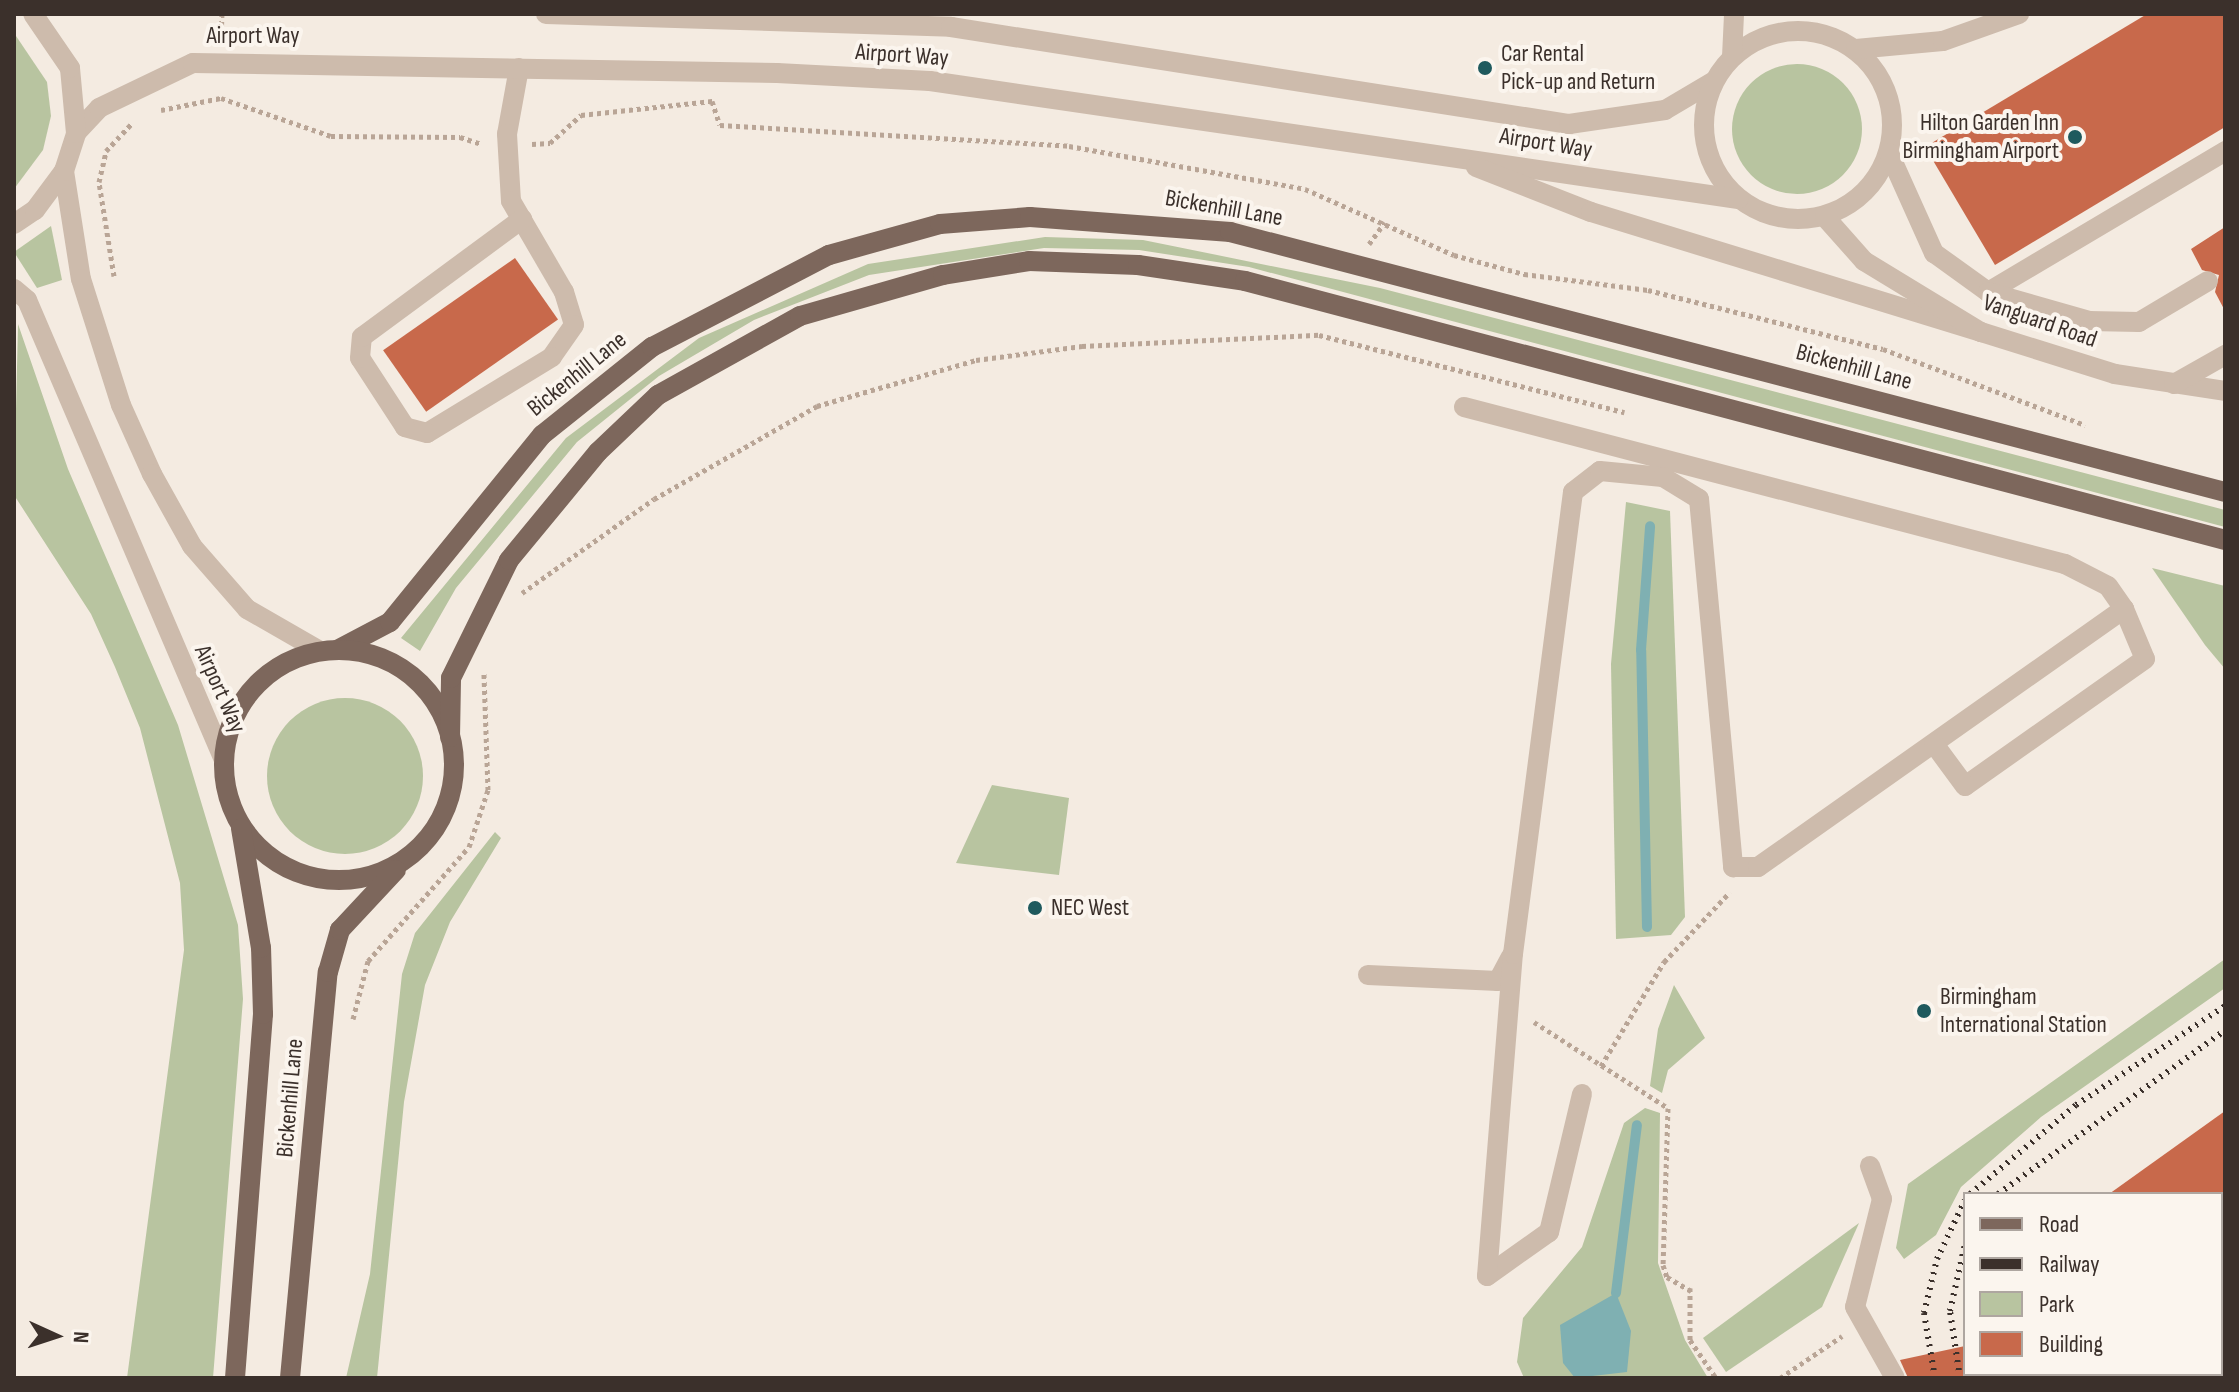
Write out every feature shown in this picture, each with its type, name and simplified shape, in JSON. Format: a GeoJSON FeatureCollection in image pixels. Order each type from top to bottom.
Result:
{"type":"FeatureCollection","features":[{"type":"Feature","properties":{"kind":"main road","name":"Bickenhill Lane"},"geometry":{"type":"LineString","coordinates":[[328,651],[390,622],[542,435],[652,347],[829,255],[955,223],[1118,219],[1230,232],[2225,492]]}},
{"type":"Feature","properties":{"kind":"main road"},"geometry":{"type":"LineString","coordinates":[[450,737],[439,708],[408,674],[367,653],[328,651],[277,669],[243,701],[224,760],[241,826],[271,857],[321,879],[385,871],[413,854],[448,801],[450,737],[451,678],[509,560],[598,452],[658,395],[800,316],[943,275],[1029,261],[1138,265],[1245,281],[2225,540]]}},
{"type":"Feature","properties":{"kind":"main road","name":"Bickenhill Lane"},"geometry":{"type":"LineString","coordinates":[[235,1378],[263,1014],[261,948],[241,826]]}},
{"type":"Feature","properties":{"kind":"main road","name":"Bickenhill Lane"},"geometry":{"type":"LineString","coordinates":[[290,1378],[328,972],[340,930],[413,854]]}},
{"type":"Feature","properties":{"kind":"street"},"geometry":{"type":"LineString","coordinates":[[14,224],[35,210],[64,171],[76,133],[70,68],[33,14]]}},
{"type":"Feature","properties":{"kind":"street","name":"Airport Way"},"geometry":{"type":"LineString","coordinates":[[546,14],[822,19],[951,27],[1569,124],[1665,110],[1714,81]]}},
{"type":"Feature","properties":{"kind":"street"},"geometry":{"type":"LineString","coordinates":[[1732,57],[1734,14]]}},
{"type":"Feature","properties":{"kind":"street"},"geometry":{"type":"LineString","coordinates":[[1856,49],[1943,41],[2019,14]]}},
{"type":"Feature","properties":{"kind":"street"},"geometry":{"type":"LineString","coordinates":[[1801,22],[1856,49],[1880,76],[1892,110],[1889,153],[1868,191],[1825,217],[1790,220],[1738,199],[1713,167],[1704,129],[1714,81],[1732,57],[1769,35],[1801,22]]}},
{"type":"Feature","properties":{"kind":"street","name":"Airport Way"},"geometry":{"type":"LineString","coordinates":[[76,133],[99,108],[193,63],[519,68],[930,81],[1738,199]]}},
{"type":"Feature","properties":{"kind":"street"},"geometry":{"type":"LineString","coordinates":[[519,68],[508,144],[511,201],[522,219],[574,325],[552,357],[439,426],[427,433],[405,427],[360,358],[362,337],[522,219]]}},
{"type":"Feature","properties":{"kind":"street"},"geometry":{"type":"LineString","coordinates":[[1988,292],[2225,151]]}},
{"type":"Feature","properties":{"kind":"street"},"geometry":{"type":"LineString","coordinates":[[1889,153],[1934,253],[1988,292],[2089,321],[2139,322],[2208,281]]}},
{"type":"Feature","properties":{"kind":"street"},"geometry":{"type":"LineString","coordinates":[[1445,154],[1591,212],[1981,332]]}},
{"type":"Feature","properties":{"kind":"street"},"geometry":{"type":"LineString","coordinates":[[64,171],[81,279],[121,405],[152,474],[192,546],[247,609],[328,651]]}},
{"type":"Feature","properties":{"kind":"street","name":"Vanguard Road"},"geometry":{"type":"LineString","coordinates":[[1825,217],[1864,261],[1981,332],[2115,374],[2225,391]]}},
{"type":"Feature","properties":{"kind":"street","name":"Airport Way"},"geometry":{"type":"LineString","coordinates":[[14,289],[33,314],[224,760]]}},
{"type":"Feature","properties":{"kind":"street"},"geometry":{"type":"LineString","coordinates":[[2174,384],[2225,355]]}},
{"type":"Feature","properties":{"kind":"street"},"geometry":{"type":"LineString","coordinates":[[1464,407],[2065,564],[2108,586],[2124,609],[2145,659],[1965,786],[1934,744]]}},
{"type":"Feature","properties":{"kind":"street"},"geometry":{"type":"LineString","coordinates":[[1582,1094],[1549,1232],[1487,1276],[1513,954],[1573,492],[1600,471],[1663,477],[1699,499],[1733,867],[1758,867],[2124,609]]}},
{"type":"Feature","properties":{"kind":"street"},"geometry":{"type":"LineString","coordinates":[[1368,975],[1498,981],[1513,954]]}},
{"type":"Feature","properties":{"kind":"street"},"geometry":{"type":"LineString","coordinates":[[1870,1166],[1882,1199],[1855,1307],[1895,1378]]}},
{"type":"Feature","properties":{"kind":"path"},"geometry":{"type":"LineString","coordinates":[[146,114],[221,98],[331,136],[460,137],[508,144],[550,143],[581,115],[647,104],[712,101],[720,125],[1069,146],[1305,189],[1454,255],[1524,274],[1648,290],[1883,349],[2090,427]]}},
{"type":"Feature","properties":{"kind":"path"},"geometry":{"type":"LineString","coordinates":[[114,276],[99,182],[106,151],[137,120]]}},
{"type":"Feature","properties":{"kind":"path"},"geometry":{"type":"LineString","coordinates":[[515,606],[521,594],[654,499],[817,406],[976,360],[1082,346],[1319,335],[1643,416]]}},
{"type":"Feature","properties":{"kind":"path"},"geometry":{"type":"LineString","coordinates":[[352,1023],[368,961],[469,847],[488,790],[484,666]]}},
{"type":"Feature","properties":{"kind":"path"},"geometry":{"type":"LineString","coordinates":[[1602,1064],[1664,962],[1745,867]]}},
{"type":"Feature","properties":{"kind":"path"},"geometry":{"type":"LineString","coordinates":[[1509,1007],[1668,1108],[1663,1265],[1667,1277],[1691,1289],[1690,1340],[1716,1378]]}},
{"type":"Feature","properties":{"kind":"path"},"geometry":{"type":"LineString","coordinates":[[1780,1378],[1843,1336],[1848,1343]]}},
{"type":"Feature","properties":{"kind":"green space"},"geometry":{"type":"Polygon","coordinates":[[[14,33],[47,82],[51,116],[43,150],[14,189],[14,33]]]}},
{"type":"Feature","properties":{"kind":"green space"},"geometry":{"type":"Polygon","coordinates":[[[1797,64],[1822,69],[1843,83],[1857,104],[1862,129],[1857,154],[1843,175],[1822,189],[1797,194],[1772,189],[1751,175],[1737,154],[1732,129],[1737,104],[1751,83],[1772,69],[1797,64]]]}},
{"type":"Feature","properties":{"kind":"green space"},"geometry":{"type":"Polygon","coordinates":[[[51,226],[62,280],[37,288],[14,252],[51,226]]]}},
{"type":"Feature","properties":{"kind":"green space"},"geometry":{"type":"Polygon","coordinates":[[[1045,237],[1143,240],[1380,288],[2225,510],[2225,527],[1249,267],[1139,250],[1044,248],[869,275],[754,320],[659,376],[577,442],[456,588],[420,651],[401,638],[566,438],[699,338],[868,264],[1045,237]]]}},
{"type":"Feature","properties":{"kind":"green space"},"geometry":{"type":"Polygon","coordinates":[[[18,324],[68,469],[178,725],[238,925],[243,999],[213,1378],[127,1378],[184,950],[180,883],[140,728],[115,667],[91,614],[14,495],[18,324]]]}},
{"type":"Feature","properties":{"kind":"green space"},"geometry":{"type":"Polygon","coordinates":[[[1626,502],[1670,511],[1685,917],[1671,935],[1616,939],[1611,664],[1626,502]]]}},
{"type":"Feature","properties":{"kind":"green space"},"geometry":{"type":"Polygon","coordinates":[[[2152,568],[2225,586],[2225,669],[2205,645],[2152,568]]]}},
{"type":"Feature","properties":{"kind":"green space"},"geometry":{"type":"Polygon","coordinates":[[[345,698],[375,704],[400,721],[417,746],[423,776],[417,806],[400,831],[375,848],[345,854],[315,848],[290,831],[273,806],[267,776],[273,746],[290,721],[315,704],[345,698]]]}},
{"type":"Feature","properties":{"kind":"green space"},"geometry":{"type":"Polygon","coordinates":[[[992,785],[1069,798],[1059,875],[956,863],[992,785]]]}},
{"type":"Feature","properties":{"kind":"green space"},"geometry":{"type":"Polygon","coordinates":[[[495,832],[501,838],[450,922],[425,985],[404,1102],[377,1378],[346,1378],[370,1274],[402,974],[415,933],[495,832]]]}},
{"type":"Feature","properties":{"kind":"green space"},"geometry":{"type":"Polygon","coordinates":[[[2225,959],[2225,988],[2041,1117],[1961,1187],[1936,1235],[1904,1259],[1896,1248],[1908,1184],[2225,959]]]}},
{"type":"Feature","properties":{"kind":"green space"},"geometry":{"type":"Polygon","coordinates":[[[1674,985],[1705,1038],[1668,1070],[1662,1093],[1650,1086],[1658,1029],[1674,985]]]}},
{"type":"Feature","properties":{"kind":"green space"},"geometry":{"type":"Polygon","coordinates":[[[1645,1108],[1660,1113],[1658,1263],[1685,1340],[1708,1378],[1524,1378],[1517,1362],[1523,1318],[1582,1247],[1624,1123],[1645,1108]]]}},
{"type":"Feature","properties":{"kind":"green space"},"geometry":{"type":"Polygon","coordinates":[[[1859,1223],[1822,1307],[1726,1372],[1703,1338],[1859,1223]]]}},
{"type":"Feature","properties":{"kind":"water"},"geometry":{"type":"Polygon","coordinates":[[[1616,1293],[1631,1331],[1627,1372],[1575,1378],[1563,1363],[1560,1325],[1616,1293]]]}},
{"type":"Feature","properties":{"kind":"building","name":"Hilton Garden Inn Birmingham Airport"},"geometry":{"type":"Polygon","coordinates":[[[2147,14],[2225,14],[2225,127],[1995,265],[1925,147],[2147,14]]]}},
{"type":"Feature","properties":{"kind":"building"},"geometry":{"type":"Polygon","coordinates":[[[2225,227],[2225,311],[2215,292],[2219,275],[2202,270],[2191,249],[2225,227]]]}},
{"type":"Feature","properties":{"kind":"building"},"geometry":{"type":"Polygon","coordinates":[[[515,258],[558,319],[426,412],[383,350],[515,258]]]}},
{"type":"Feature","properties":{"kind":"building"},"geometry":{"type":"Polygon","coordinates":[[[2225,1111],[2225,1194],[2112,1192],[2225,1111]]]}},
{"type":"Feature","properties":{"kind":"building"},"geometry":{"type":"Polygon","coordinates":[[[1963,1346],[1965,1378],[1908,1378],[1900,1360],[1963,1346]]]}},
{"type":"Feature","properties":{"kind":"waterway"},"geometry":{"type":"LineString","coordinates":[[1647,927],[1641,650],[1650,526]]}},
{"type":"Feature","properties":{"kind":"waterway"},"geometry":{"type":"LineString","coordinates":[[1616,1293],[1637,1125]]}},
{"type":"Feature","properties":{"kind":"railway"},"geometry":{"type":"LineString","coordinates":[[1972,1192],[2076,1105],[2225,1006]]}},
{"type":"Feature","properties":{"kind":"railway"},"geometry":{"type":"LineString","coordinates":[[2001,1192],[2225,1030]]}},
{"type":"Feature","properties":{"kind":"railway"},"geometry":{"type":"LineString","coordinates":[[1935,1378],[1924,1313],[1937,1259],[1963,1204]]}},
{"type":"Feature","properties":{"kind":"railway"},"geometry":{"type":"LineString","coordinates":[[1960,1378],[1950,1311],[1963,1253]]}},
{"type":"Feature","properties":{"kind":"place","name":"Car Rental Pick-up and Return"},"geometry":{"type":"Point","coordinates":[1485,68]}},
{"type":"Feature","properties":{"kind":"place","name":"Hilton Garden Inn Birmingham Airport"},"geometry":{"type":"Point","coordinates":[2075,137]}},
{"type":"Feature","properties":{"kind":"place","name":"NEC West"},"geometry":{"type":"Point","coordinates":[1035,908]}},
{"type":"Feature","properties":{"kind":"place","name":"Birmingham International Station"},"geometry":{"type":"Point","coordinates":[1924,1011]}}]}
